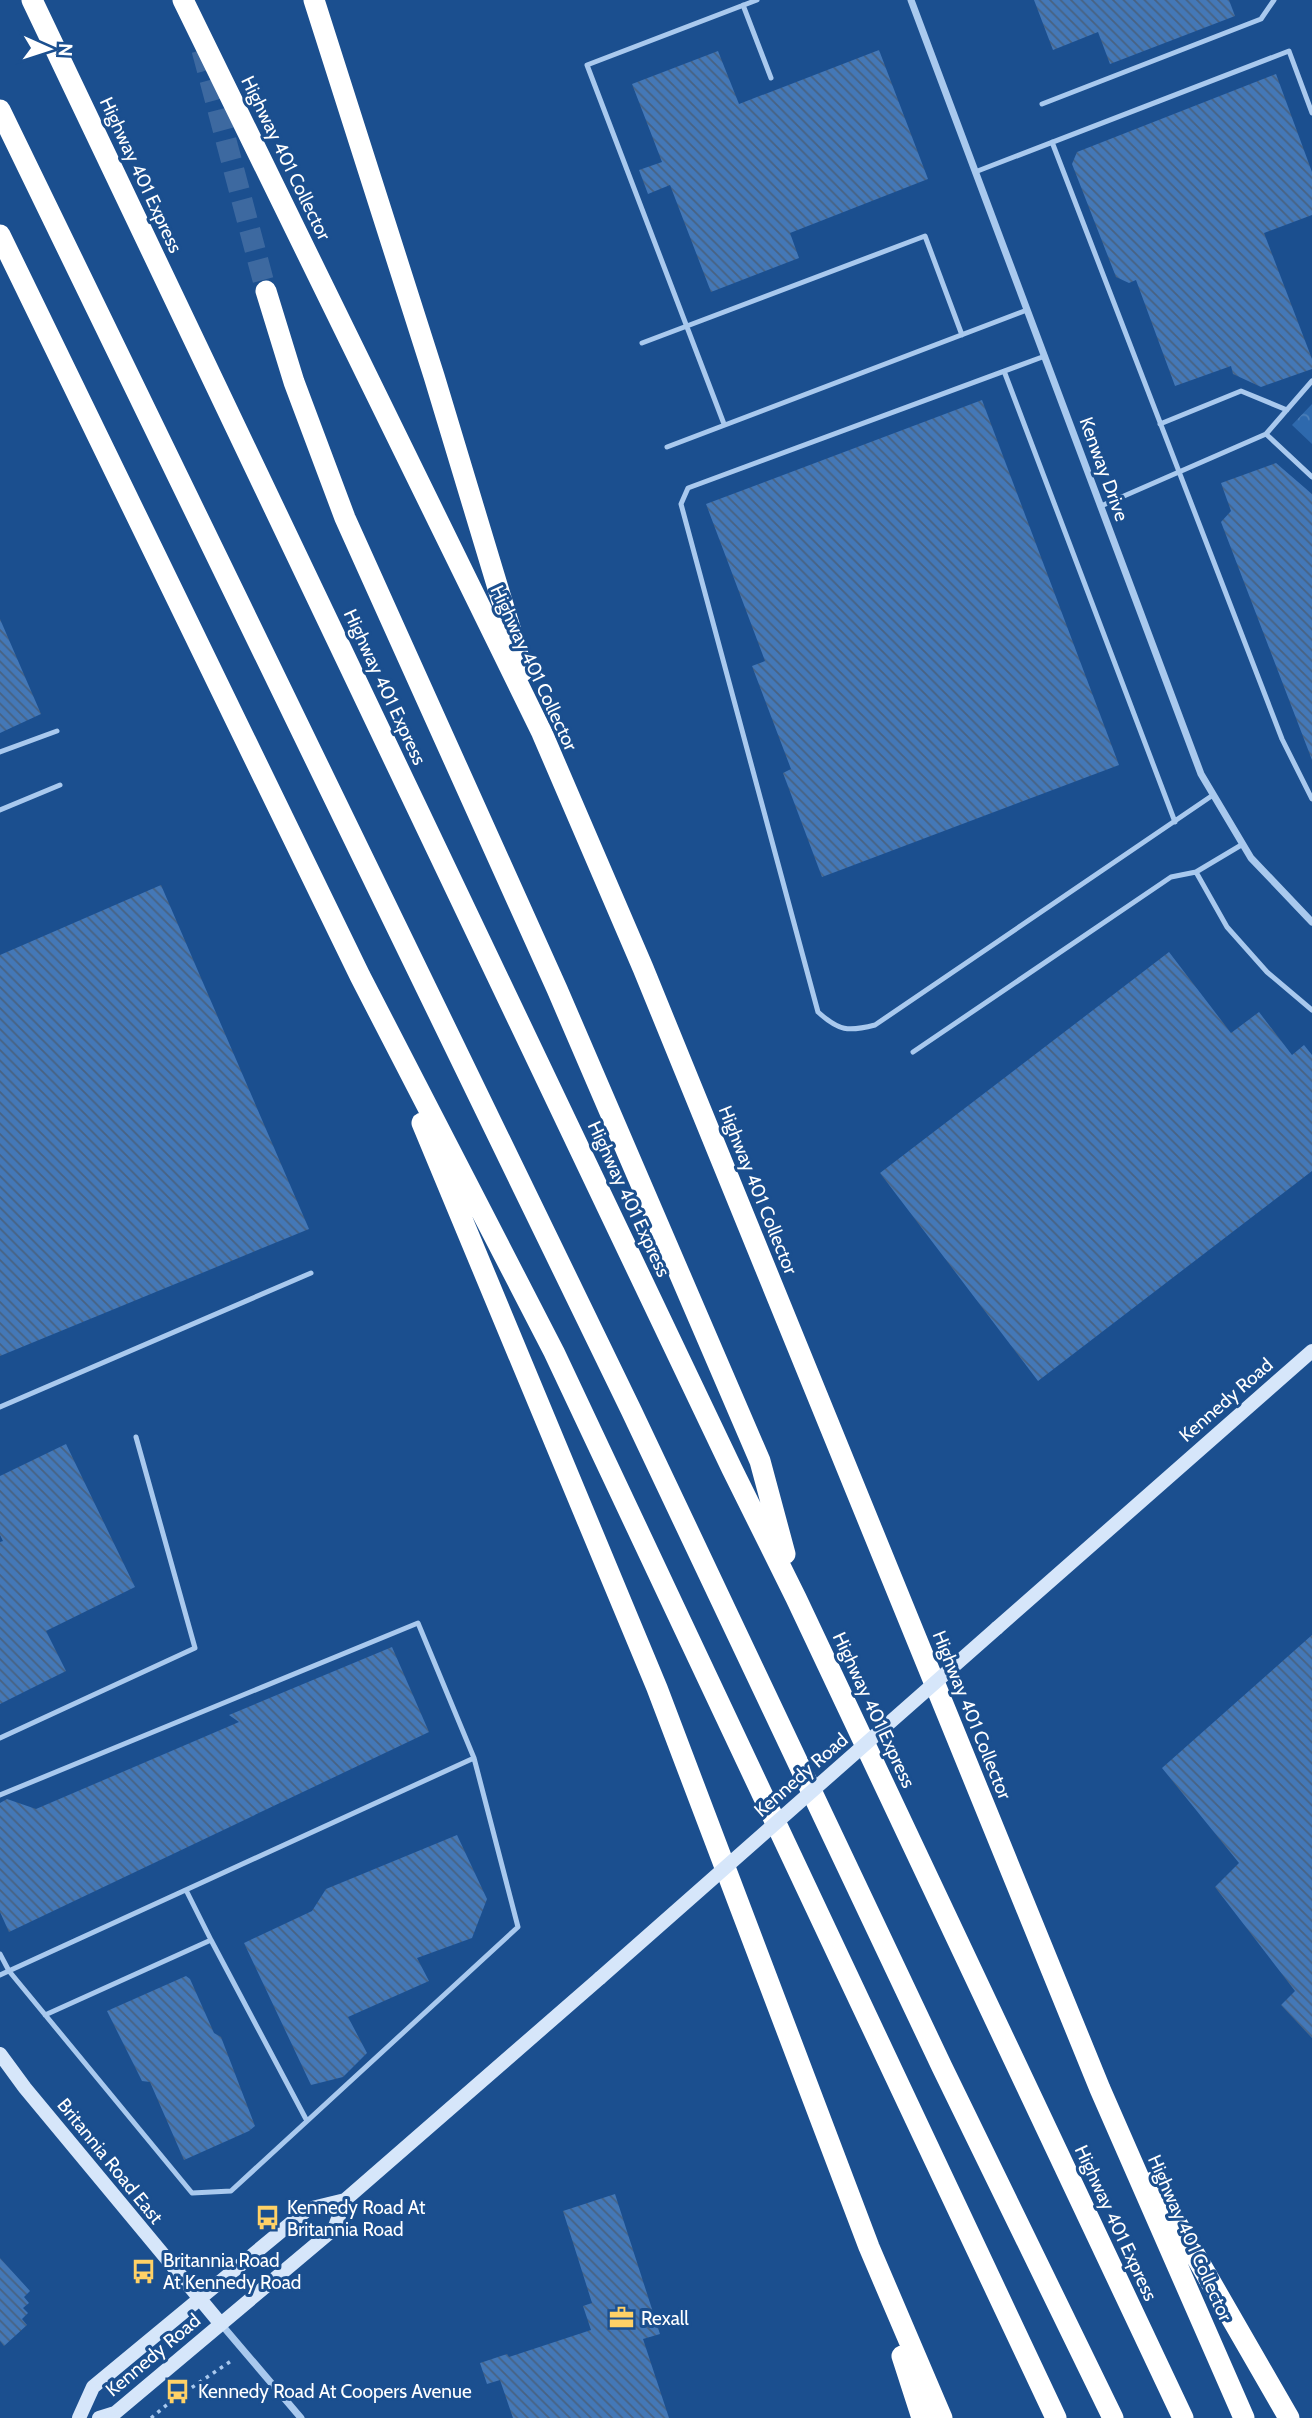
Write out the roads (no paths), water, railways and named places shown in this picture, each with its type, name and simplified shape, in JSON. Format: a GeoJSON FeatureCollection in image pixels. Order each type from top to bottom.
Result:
{"type":"FeatureCollection","features":[{"type":"Feature","properties":{"kind":"highway","name":"Highway 401 Express"},"geometry":{"type":"LineString","coordinates":[[32,0],[726,1457],[796,1598],[1183,2418]]}},
{"type":"Feature","properties":{"kind":"highway","name":"Highway 401 Collector"},"geometry":{"type":"LineString","coordinates":[[183,0],[542,733],[643,968],[1100,2089],[1244,2418]]}},
{"type":"Feature","properties":{"kind":"highway"},"geometry":{"type":"LineString","coordinates":[[314,0],[434,376],[542,733]]}},
{"type":"Feature","properties":{"kind":"highway"},"geometry":{"type":"LineString","coordinates":[[0,110],[631,1410],[936,2054],[1113,2418]]}},
{"type":"Feature","properties":{"kind":"highway"},"geometry":{"type":"LineString","coordinates":[[0,235],[360,976],[554,1352],[1056,2418]]}},
{"type":"Feature","properties":{"kind":"highway"},"geometry":{"type":"LineString","coordinates":[[266,291],[294,382],[345,518],[556,989],[760,1461],[796,1598]]}},
{"type":"Feature","properties":{"kind":"highway"},"geometry":{"type":"LineString","coordinates":[[360,976],[657,1688],[869,2247],[942,2418]]}},
{"type":"Feature","properties":{"kind":"highway"},"geometry":{"type":"LineString","coordinates":[[1100,2089],[1289,2418]]}},
{"type":"Feature","properties":{"kind":"highway"},"geometry":{"type":"LineString","coordinates":[[869,2247],[922,2418]]}},
{"type":"Feature","properties":{"kind":"main road","name":"Kennedy Road"},"geometry":{"type":"LineString","coordinates":[[79,2418],[93,2388],[308,2209],[345,2200],[1312,1350]]}},
{"type":"Feature","properties":{"kind":"main road","name":"Britannia Road East"},"geometry":{"type":"LineString","coordinates":[[0,2054],[33,2098],[220,2323]]}},
{"type":"Feature","properties":{"kind":"main road","name":"Kennedy Road"},"geometry":{"type":"LineString","coordinates":[[99,2418],[115,2413],[334,2229],[345,2200]]}},
{"type":"Feature","properties":{"kind":"street","name":"Kenway Drive"},"geometry":{"type":"LineString","coordinates":[[911,0],[1201,774],[1251,858],[1312,922]]}},
{"type":"Feature","properties":{"kind":"street"},"geometry":{"type":"LineString","coordinates":[[220,2323],[301,2418]]}},
{"type":"Feature","properties":{"kind":"lane"},"geometry":{"type":"LineString","coordinates":[[723,424],[587,65],[757,0]]}},
{"type":"Feature","properties":{"kind":"lane"},"geometry":{"type":"LineString","coordinates":[[1042,104],[1261,19],[1273,0]]}},
{"type":"Feature","properties":{"kind":"lane"},"geometry":{"type":"LineString","coordinates":[[743,5],[771,78]]}},
{"type":"Feature","properties":{"kind":"lane"},"geometry":{"type":"LineString","coordinates":[[975,172],[1289,51],[1312,113]]}},
{"type":"Feature","properties":{"kind":"lane"},"geometry":{"type":"LineString","coordinates":[[1052,142],[1282,739],[1312,799]]}},
{"type":"Feature","properties":{"kind":"lane"},"geometry":{"type":"LineString","coordinates":[[642,344],[925,236],[962,335]]}},
{"type":"Feature","properties":{"kind":"lane"},"geometry":{"type":"LineString","coordinates":[[667,447],[1027,310]]}},
{"type":"Feature","properties":{"kind":"lane"},"geometry":{"type":"LineString","coordinates":[[1045,356],[688,488],[681,504],[818,1012],[831,1024],[850,1031],[875,1026],[1213,796]]}},
{"type":"Feature","properties":{"kind":"lane"},"geometry":{"type":"LineString","coordinates":[[1004,371],[1175,822]]}},
{"type":"Feature","properties":{"kind":"lane"},"geometry":{"type":"LineString","coordinates":[[1101,506],[1266,434],[1312,382]]}},
{"type":"Feature","properties":{"kind":"lane"},"geometry":{"type":"LineString","coordinates":[[1160,424],[1241,391],[1287,410]]}},
{"type":"Feature","properties":{"kind":"lane"},"geometry":{"type":"LineString","coordinates":[[1266,434],[1312,477]]}},
{"type":"Feature","properties":{"kind":"lane"},"geometry":{"type":"LineString","coordinates":[[0,752],[57,731]]}},
{"type":"Feature","properties":{"kind":"lane"},"geometry":{"type":"LineString","coordinates":[[0,810],[61,785]]}},
{"type":"Feature","properties":{"kind":"lane"},"geometry":{"type":"LineString","coordinates":[[913,1052],[1171,877],[1196,872],[1243,845]]}},
{"type":"Feature","properties":{"kind":"lane"},"geometry":{"type":"LineString","coordinates":[[1196,872],[1227,927],[1267,972],[1312,1010]]}},
{"type":"Feature","properties":{"kind":"lane"},"geometry":{"type":"LineString","coordinates":[[0,1407],[311,1273]]}},
{"type":"Feature","properties":{"kind":"lane"},"geometry":{"type":"LineString","coordinates":[[0,1738],[195,1648],[136,1437]]}},
{"type":"Feature","properties":{"kind":"lane"},"geometry":{"type":"LineString","coordinates":[[0,1794],[418,1623],[474,1758],[518,1927],[231,2191],[192,2193],[9,1971],[0,1954]]}},
{"type":"Feature","properties":{"kind":"lane"},"geometry":{"type":"LineString","coordinates":[[0,1975],[474,1758]]}},
{"type":"Feature","properties":{"kind":"lane"},"geometry":{"type":"LineString","coordinates":[[186,1890],[307,2121]]}},
{"type":"Feature","properties":{"kind":"lane"},"geometry":{"type":"LineString","coordinates":[[45,2015],[211,1940]]}},
{"type":"Feature","properties":{"kind":"tunnel"},"geometry":{"type":"LineString","coordinates":[[202,50],[266,291]]}},
{"type":"Feature","properties":{"kind":"place","name":"Kennedy Road At Britannia Road"},"geometry":{"type":"Point","coordinates":[267,2218]}},
{"type":"Feature","properties":{"kind":"place","name":"Britannia Road At Kennedy Road"},"geometry":{"type":"Point","coordinates":[143,2271]}},
{"type":"Feature","properties":{"kind":"place","name":"Rexall"},"geometry":{"type":"Point","coordinates":[621,2318]}},
{"type":"Feature","properties":{"kind":"place","name":"Kennedy Road At Coopers Avenue"},"geometry":{"type":"Point","coordinates":[178,2391]}}]}
